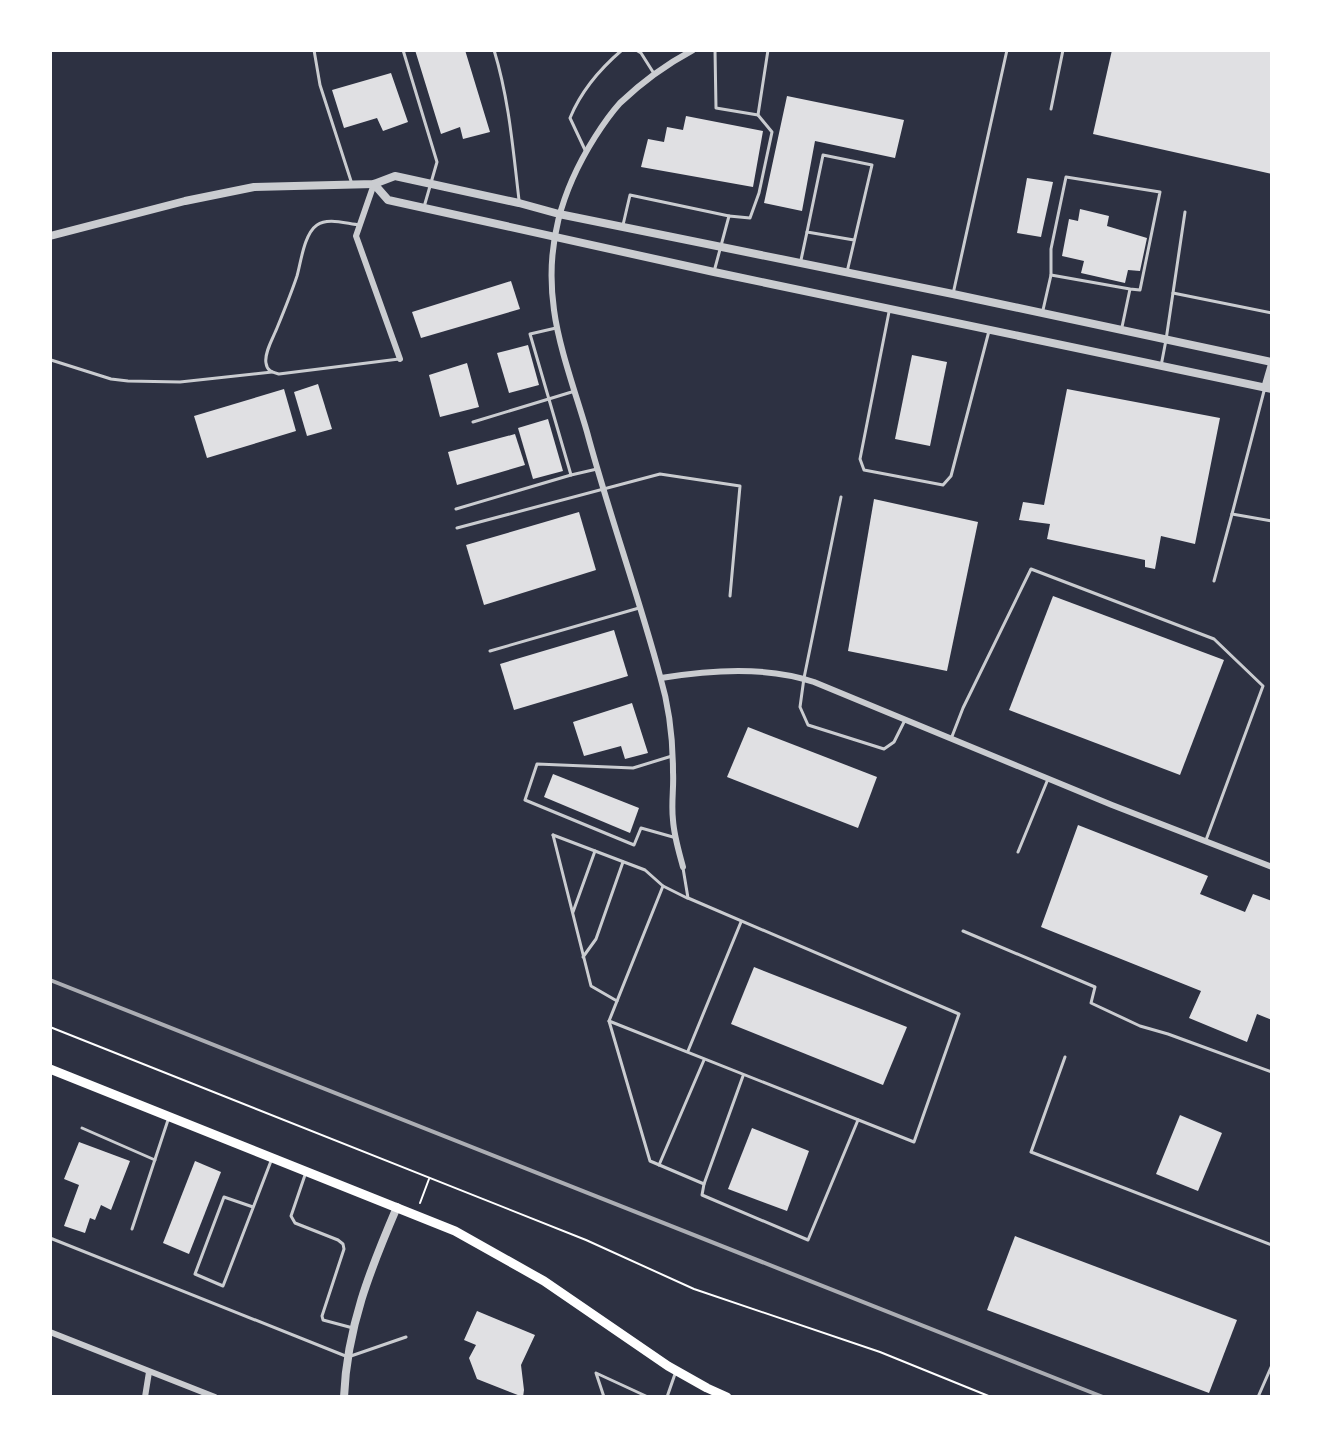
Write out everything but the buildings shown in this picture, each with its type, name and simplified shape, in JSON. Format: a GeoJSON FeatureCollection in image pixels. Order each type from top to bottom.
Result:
{"type":"FeatureCollection","features":[{"type":"Feature","properties":{"kind":"main road"},"geometry":{"type":"LineString","coordinates":[[50,1069],[455,1231],[544,1281],[676,1370],[727,1397]]}},
{"type":"Feature","properties":{"kind":"street"},"geometry":{"type":"LineString","coordinates":[[683,867],[673,824],[670,726],[661,678],[602,489],[558,327],[551,288],[559,214],[586,152],[618,105],[654,74],[693,50]]}},
{"type":"Feature","properties":{"kind":"street"},"geometry":{"type":"LineString","coordinates":[[50,236],[185,201],[254,187],[374,184],[395,176],[559,214],[1272,363],[1269,388],[388,200],[374,184]]}},
{"type":"Feature","properties":{"kind":"street"},"geometry":{"type":"LineString","coordinates":[[374,184],[356,236],[400,359]]}},
{"type":"Feature","properties":{"kind":"street"},"geometry":{"type":"LineString","coordinates":[[661,678],[695,673],[752,672],[804,678],[1272,867]]}},
{"type":"Feature","properties":{"kind":"street"},"geometry":{"type":"LineString","coordinates":[[344,1397],[353,1328],[369,1273],[397,1207]]}},
{"type":"Feature","properties":{"kind":"street"},"geometry":{"type":"LineString","coordinates":[[50,1332],[215,1397]]}},
{"type":"Feature","properties":{"kind":"street"},"geometry":{"type":"LineString","coordinates":[[145,1397],[149,1372]]}},
{"type":"Feature","properties":{"kind":"lane"},"geometry":{"type":"LineString","coordinates":[[314,50],[320,85],[352,185]]}},
{"type":"Feature","properties":{"kind":"lane"},"geometry":{"type":"LineString","coordinates":[[403,50],[437,162],[424,207]]}},
{"type":"Feature","properties":{"kind":"lane"},"geometry":{"type":"LineString","coordinates":[[494,50],[503,78],[519,203]]}},
{"type":"Feature","properties":{"kind":"lane"},"geometry":{"type":"LineString","coordinates":[[586,152],[570,118],[593,79],[622,50]]}},
{"type":"Feature","properties":{"kind":"lane"},"geometry":{"type":"LineString","coordinates":[[636,50],[654,74]]}},
{"type":"Feature","properties":{"kind":"lane"},"geometry":{"type":"LineString","coordinates":[[622,226],[630,195],[750,218],[759,193],[772,132],[758,115],[716,108],[715,50]]}},
{"type":"Feature","properties":{"kind":"lane"},"geometry":{"type":"LineString","coordinates":[[758,115],[768,50]]}},
{"type":"Feature","properties":{"kind":"lane"},"geometry":{"type":"LineString","coordinates":[[953,294],[1007,50]]}},
{"type":"Feature","properties":{"kind":"lane"},"geometry":{"type":"LineString","coordinates":[[1051,109],[1063,50]]}},
{"type":"Feature","properties":{"kind":"lane"},"geometry":{"type":"LineString","coordinates":[[801,263],[823,155],[872,165],[847,272]]}},
{"type":"Feature","properties":{"kind":"lane"},"geometry":{"type":"LineString","coordinates":[[1042,314],[1066,177],[1160,192],[1140,290],[1051,275]]}},
{"type":"Feature","properties":{"kind":"lane"},"geometry":{"type":"LineString","coordinates":[[1161,366],[1185,212]]}},
{"type":"Feature","properties":{"kind":"lane"},"geometry":{"type":"LineString","coordinates":[[714,272],[729,216]]}},
{"type":"Feature","properties":{"kind":"lane"},"geometry":{"type":"LineString","coordinates":[[272,372],[265,360],[296,277],[303,249],[314,228],[328,221],[360,225]]}},
{"type":"Feature","properties":{"kind":"lane"},"geometry":{"type":"LineString","coordinates":[[807,232],[854,240]]}},
{"type":"Feature","properties":{"kind":"lane"},"geometry":{"type":"LineString","coordinates":[[1121,330],[1130,289]]}},
{"type":"Feature","properties":{"kind":"lane"},"geometry":{"type":"LineString","coordinates":[[1173,293],[1272,313]]}},
{"type":"Feature","properties":{"kind":"lane"},"geometry":{"type":"LineString","coordinates":[[889,308],[860,459],[864,470],[943,485],[951,476],[990,329]]}},
{"type":"Feature","properties":{"kind":"lane"},"geometry":{"type":"LineString","coordinates":[[558,327],[530,334],[571,475]]}},
{"type":"Feature","properties":{"kind":"lane"},"geometry":{"type":"LineString","coordinates":[[51,360],[111,379],[180,382],[400,359]]}},
{"type":"Feature","properties":{"kind":"lane"},"geometry":{"type":"LineString","coordinates":[[1214,581],[1269,388]]}},
{"type":"Feature","properties":{"kind":"lane"},"geometry":{"type":"LineString","coordinates":[[473,422],[575,391]]}},
{"type":"Feature","properties":{"kind":"lane"},"geometry":{"type":"LineString","coordinates":[[456,509],[597,469]]}},
{"type":"Feature","properties":{"kind":"lane"},"geometry":{"type":"LineString","coordinates":[[457,528],[660,474],[740,486],[730,596]]}},
{"type":"Feature","properties":{"kind":"lane"},"geometry":{"type":"LineString","coordinates":[[841,497],[800,707],[808,725],[884,749],[894,742],[905,720]]}},
{"type":"Feature","properties":{"kind":"lane"},"geometry":{"type":"LineString","coordinates":[[1232,514],[1272,521]]}},
{"type":"Feature","properties":{"kind":"lane"},"geometry":{"type":"LineString","coordinates":[[951,739],[1031,569],[1214,639],[1263,686],[1206,841]]}},
{"type":"Feature","properties":{"kind":"lane"},"geometry":{"type":"LineString","coordinates":[[490,651],[639,608]]}},
{"type":"Feature","properties":{"kind":"lane"},"geometry":{"type":"LineString","coordinates":[[672,756],[633,768],[537,764],[525,800],[634,845],[641,828],[676,838]]}},
{"type":"Feature","properties":{"kind":"lane"},"geometry":{"type":"LineString","coordinates":[[1018,852],[1048,779]]}},
{"type":"Feature","properties":{"kind":"lane"},"geometry":{"type":"LineString","coordinates":[[609,1021],[914,1142],[959,1014],[688,898],[663,886],[645,870],[553,835],[591,986],[617,1001]]}},
{"type":"Feature","properties":{"kind":"lane"},"geometry":{"type":"LineString","coordinates":[[572,914],[595,851]]}},
{"type":"Feature","properties":{"kind":"lane"},"geometry":{"type":"LineString","coordinates":[[583,957],[596,939],[623,862]]}},
{"type":"Feature","properties":{"kind":"lane"},"geometry":{"type":"LineString","coordinates":[[683,867],[688,898]]}},
{"type":"Feature","properties":{"kind":"lane"},"geometry":{"type":"LineString","coordinates":[[663,886],[609,1021],[650,1161],[704,1184]]}},
{"type":"Feature","properties":{"kind":"lane"},"geometry":{"type":"LineString","coordinates":[[687,1053],[741,922]]}},
{"type":"Feature","properties":{"kind":"lane"},"geometry":{"type":"LineString","coordinates":[[963,931],[1095,987],[1091,1003],[1140,1026],[1272,1072]]}},
{"type":"Feature","properties":{"kind":"lane"},"geometry":{"type":"LineString","coordinates":[[1065,1057],[1031,1152],[1272,1245]]}},
{"type":"Feature","properties":{"kind":"lane"},"geometry":{"type":"LineString","coordinates":[[659,1165],[704,1060]]}},
{"type":"Feature","properties":{"kind":"lane"},"geometry":{"type":"LineString","coordinates":[[743,1076],[702,1195],[808,1240],[858,1120]]}},
{"type":"Feature","properties":{"kind":"lane"},"geometry":{"type":"LineString","coordinates":[[132,1229],[169,1117]]}},
{"type":"Feature","properties":{"kind":"lane"},"geometry":{"type":"LineString","coordinates":[[82,1128],[155,1160]]}},
{"type":"Feature","properties":{"kind":"lane"},"geometry":{"type":"LineString","coordinates":[[253,1207],[224,1197],[195,1274],[223,1286],[272,1157]]}},
{"type":"Feature","properties":{"kind":"lane"},"geometry":{"type":"LineString","coordinates":[[306,1171],[292,1221],[343,1244],[322,1316],[323,1320],[353,1328]]}},
{"type":"Feature","properties":{"kind":"lane"},"geometry":{"type":"LineString","coordinates":[[50,1238],[348,1357],[406,1337]]}},
{"type":"Feature","properties":{"kind":"lane"},"geometry":{"type":"LineString","coordinates":[[1258,1397],[1272,1365]]}},
{"type":"Feature","properties":{"kind":"lane"},"geometry":{"type":"LineString","coordinates":[[667,1397],[676,1370]]}},
{"type":"Feature","properties":{"kind":"lane"},"geometry":{"type":"LineString","coordinates":[[604,1397],[596,1373],[648,1397]]}},
{"type":"Feature","properties":{"kind":"path"},"geometry":{"type":"LineString","coordinates":[[50,1027],[586,1240],[694,1289],[880,1352],[991,1397]]}},
{"type":"Feature","properties":{"kind":"path"},"geometry":{"type":"LineString","coordinates":[[416,1215],[429,1178]]}},
{"type":"Feature","properties":{"kind":"railway"},"geometry":{"type":"LineString","coordinates":[[50,980],[1103,1397]]}}]}
